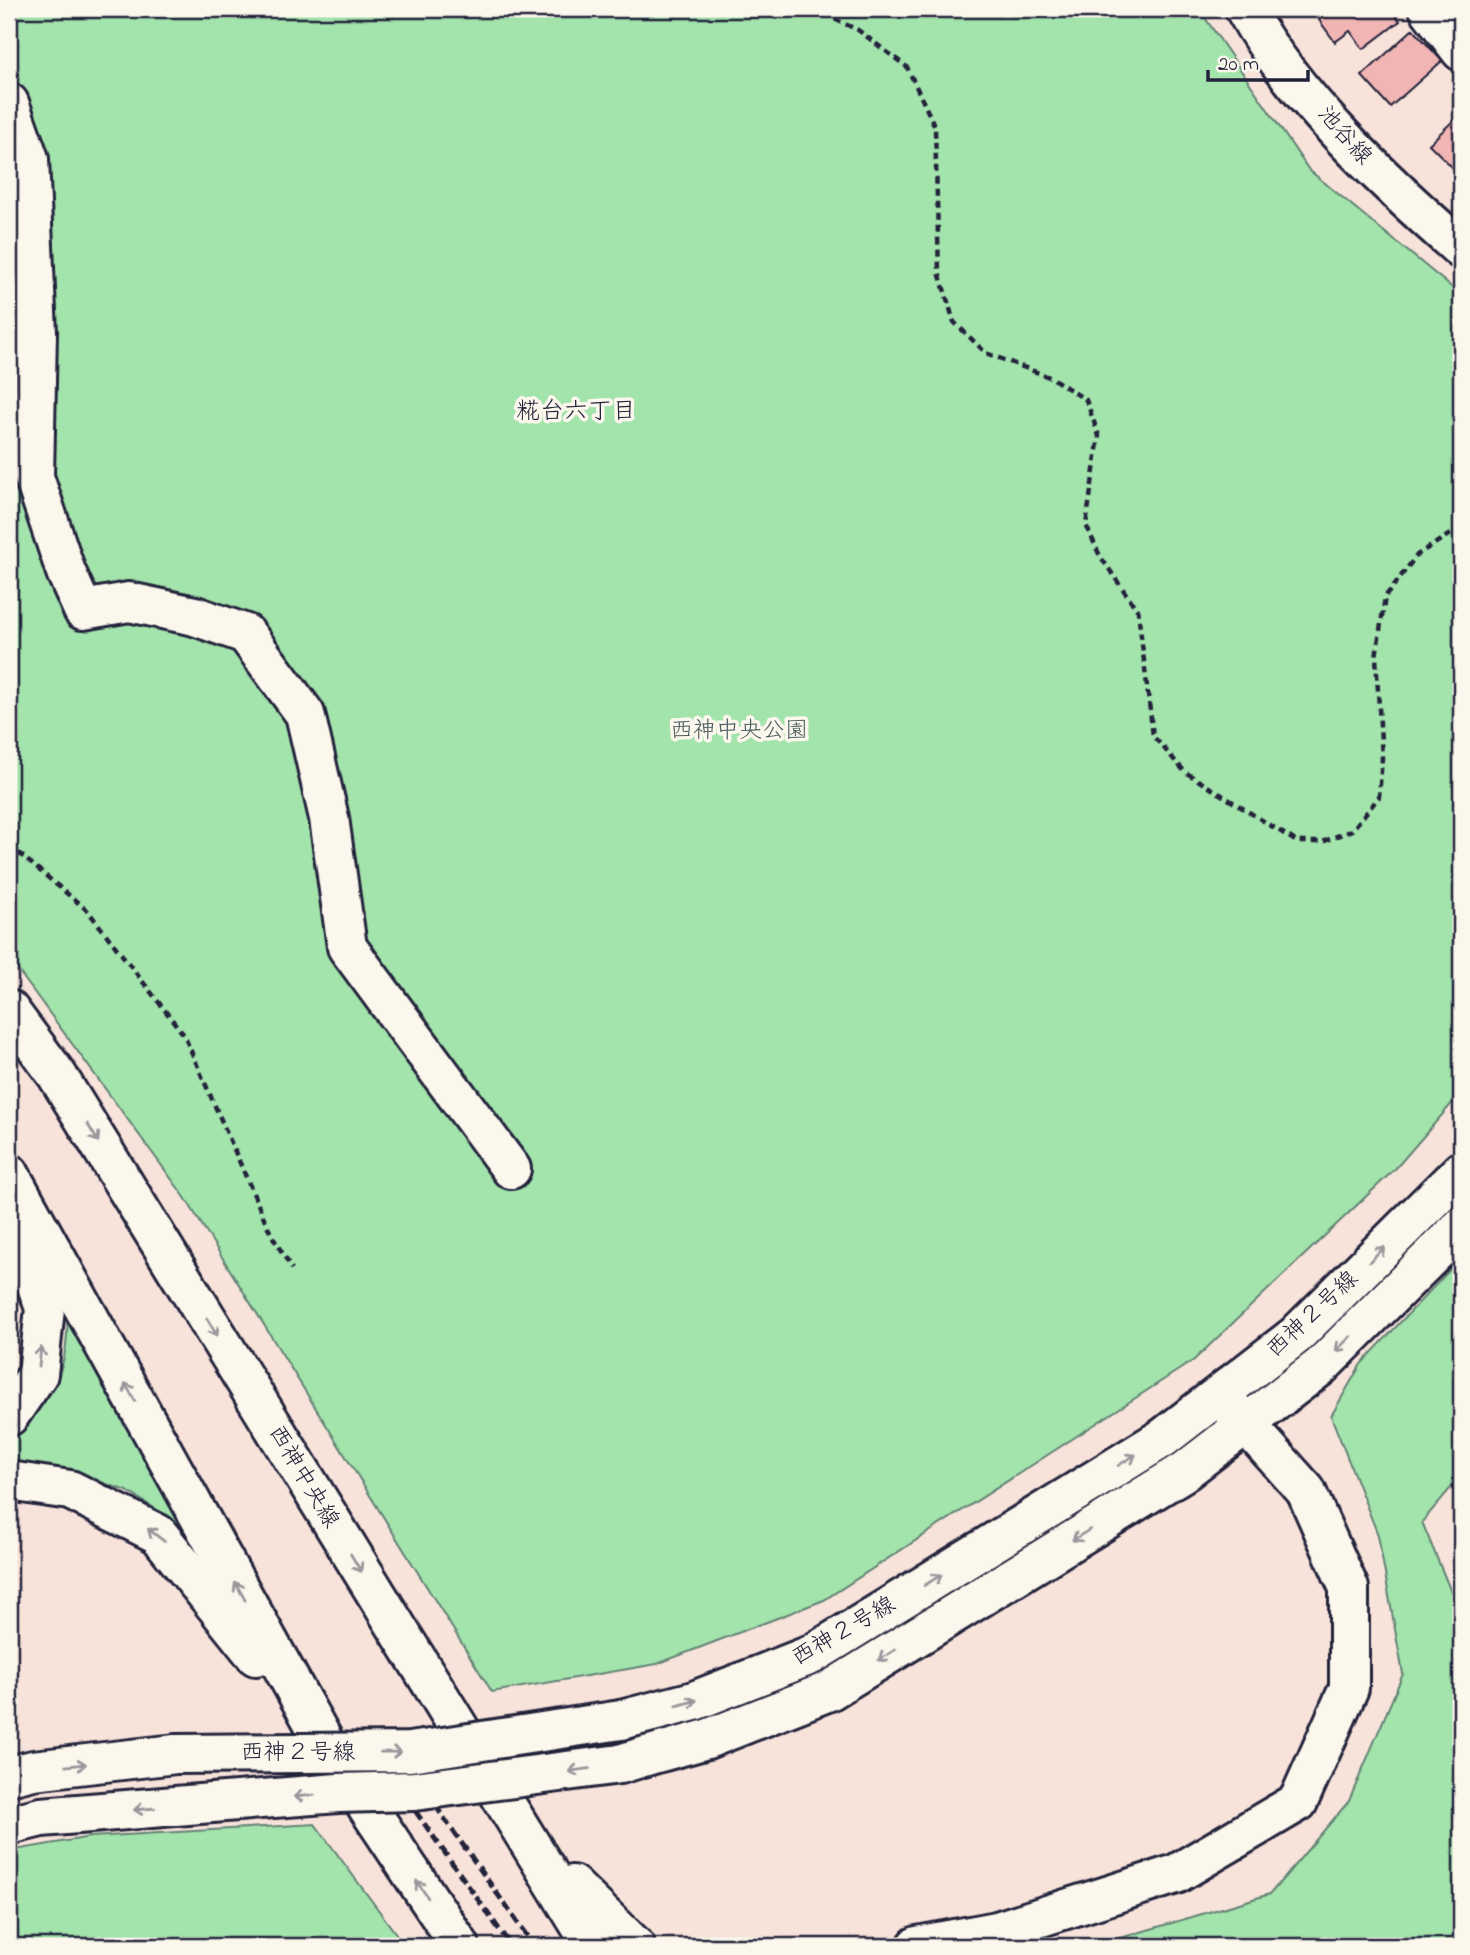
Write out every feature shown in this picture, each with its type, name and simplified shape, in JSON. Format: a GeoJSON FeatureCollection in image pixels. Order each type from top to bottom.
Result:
{"type":"FeatureCollection","features":[{"type":"Feature","properties":{"kind":"street","name":"池谷線"},"geometry":{"type":"LineString","coordinates":[[1245,9],[1266,47],[1384,180],[1461,248]]}},
{"type":"Feature","properties":{"kind":"street"},"geometry":{"type":"LineString","coordinates":[[1429,9],[1461,51]]}},
{"type":"Feature","properties":{"kind":"street"},"geometry":{"type":"LineString","coordinates":[[9,103],[29,159],[37,333],[34,477],[66,572],[83,610],[129,602],[195,616],[246,634],[305,714],[330,818],[347,947],[510,1169]]}},
{"type":"Feature","properties":{"kind":"street","name":"西神中央線"},"geometry":{"type":"LineString","coordinates":[[9,1010],[57,1075],[525,1840],[593,1946]]}},
{"type":"Feature","properties":{"kind":"street","name":"西神２号線"},"geometry":{"type":"LineString","coordinates":[[9,1776],[33,1770],[176,1754],[410,1752],[621,1720],[694,1701],[811,1655],[1163,1438],[1295,1336],[1461,1171]]}},
{"type":"Feature","properties":{"kind":"street"},"geometry":{"type":"LineString","coordinates":[[9,1173],[323,1740],[460,1946]]}},
{"type":"Feature","properties":{"kind":"street"},"geometry":{"type":"LineString","coordinates":[[9,1206],[45,1308],[38,1374],[9,1416]]}},
{"type":"Feature","properties":{"kind":"street","name":"西神２号線"},"geometry":{"type":"LineString","coordinates":[[9,1825],[41,1817],[338,1793],[414,1791],[620,1764],[707,1739],[829,1690],[1185,1471],[1321,1366],[1461,1227]]}},
{"type":"Feature","properties":{"kind":"street"},"geometry":{"type":"LineString","coordinates":[[917,1946],[981,1939],[1176,1874],[1298,1802],[1349,1688],[1349,1588],[1306,1491],[1219,1395]]}},
{"type":"Feature","properties":{"kind":"street"},"geometry":{"type":"LineString","coordinates":[[9,1481],[70,1489],[158,1534],[323,1740]]}},
{"type":"Feature","properties":{"kind":"street"},"geometry":{"type":"LineString","coordinates":[[525,1840],[635,1946]]}},
{"type":"Feature","properties":{"kind":"path"},"geometry":{"type":"LineString","coordinates":[[813,9],[858,30],[907,67],[935,127],[939,272],[954,322],[986,353],[1052,377],[1086,400],[1099,436],[1086,525],[1100,556],[1138,611],[1153,736],[1185,772],[1297,842],[1322,842],[1352,830],[1379,797],[1382,758],[1376,657],[1385,597],[1417,555],[1461,527]]}},
{"type":"Feature","properties":{"kind":"path"},"geometry":{"type":"LineString","coordinates":[[9,845],[88,911],[184,1035],[271,1234],[292,1269]]}},
{"type":"Feature","properties":{"kind":"green space","name":"西神中央公園"},"geometry":{"type":"Polygon","coordinates":[[[9,9],[1199,9],[1309,170],[1461,295],[1461,1093],[1396,1168],[1194,1360],[824,1600],[657,1664],[492,1692],[184,1196],[9,958],[9,9]]]}},
{"type":"Feature","properties":{"kind":"green space"},"geometry":{"type":"Polygon","coordinates":[[[1461,1258],[1461,1476],[1422,1522],[1461,1616],[1461,1946],[1093,1946],[1270,1894],[1349,1801],[1403,1674],[1378,1535],[1331,1416],[1361,1364],[1461,1258]]]}},
{"type":"Feature","properties":{"kind":"green space"},"geometry":{"type":"Polygon","coordinates":[[[65,1290],[181,1525],[127,1491],[58,1468],[9,1466],[9,1441],[40,1408],[59,1374],[67,1336],[65,1290]]]}},
{"type":"Feature","properties":{"kind":"green space"},"geometry":{"type":"Polygon","coordinates":[[[315,1824],[405,1946],[9,1946],[9,1851],[90,1837],[315,1824]]]}},
{"type":"Feature","properties":{"kind":"building"},"geometry":{"type":"Polygon","coordinates":[[[1336,9],[1390,9],[1400,21],[1363,49],[1350,31],[1335,42],[1319,20],[1336,9]]]}},
{"type":"Feature","properties":{"kind":"building"},"geometry":{"type":"Polygon","coordinates":[[[1413,29],[1442,61],[1390,107],[1362,76],[1413,29]]]}},
{"type":"Feature","properties":{"kind":"building"},"geometry":{"type":"Polygon","coordinates":[[[1461,113],[1461,176],[1429,144],[1461,113]]]}},
{"type":"Feature","properties":{"kind":"railway"},"geometry":{"type":"LineString","coordinates":[[392,1744],[534,1946]]}},
{"type":"Feature","properties":{"kind":"railway"},"geometry":{"type":"LineString","coordinates":[[372,1750],[511,1946]]}},
{"type":"Feature","properties":{"kind":"district","name":"糀台六丁目"},"geometry":{"type":"Point","coordinates":[576,412]}}]}
